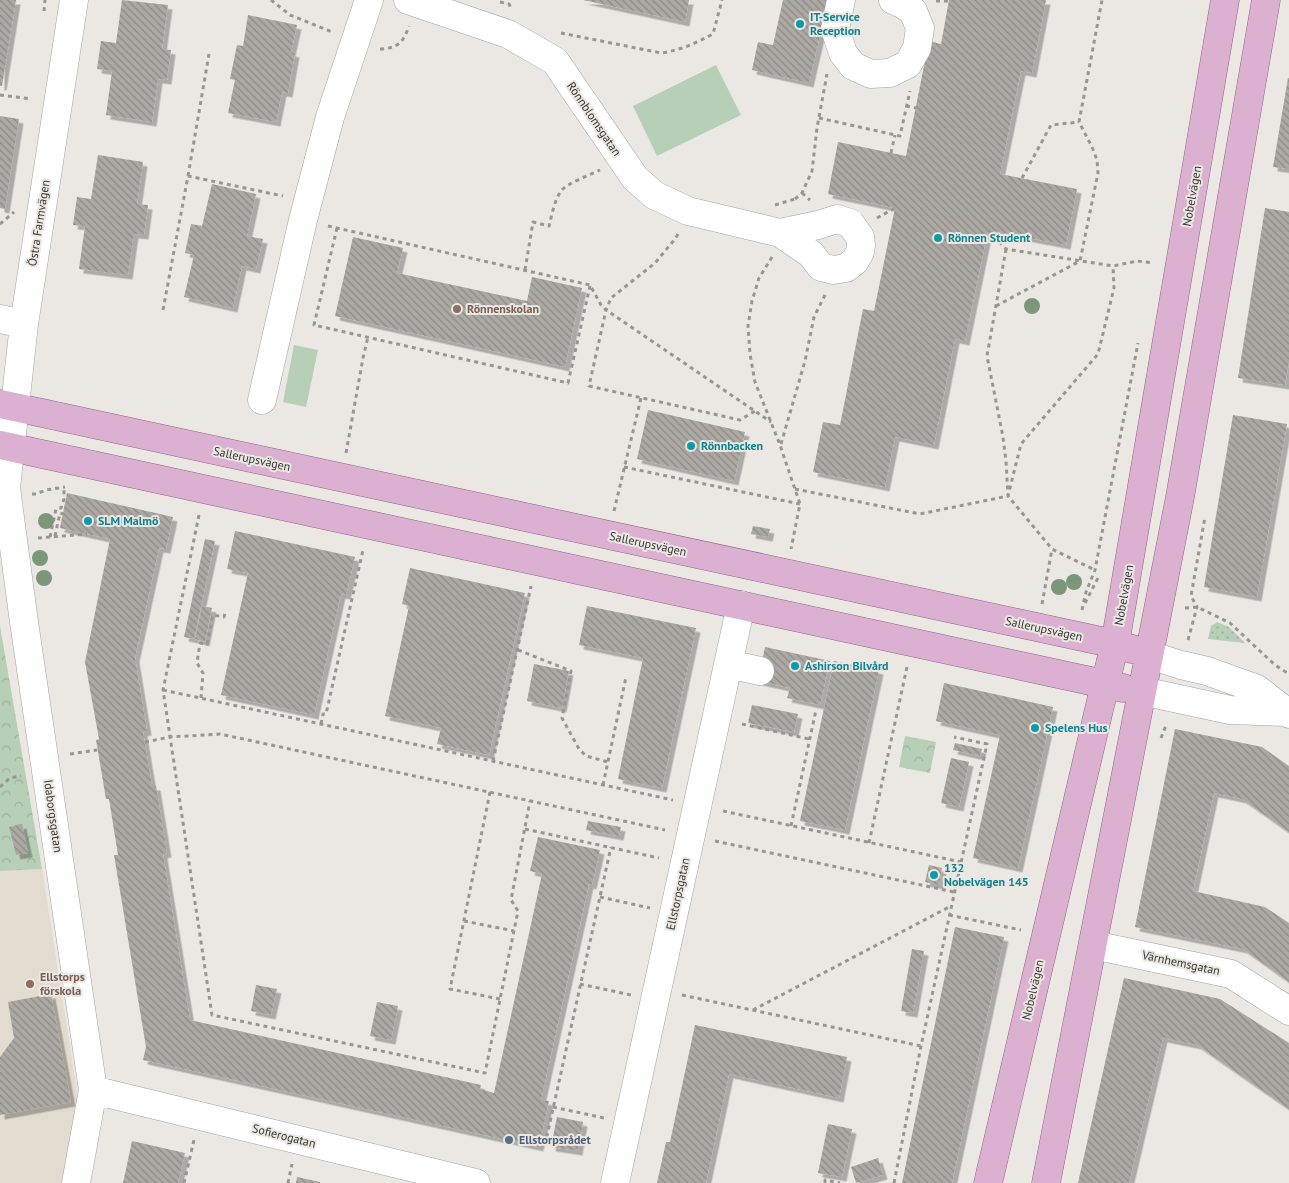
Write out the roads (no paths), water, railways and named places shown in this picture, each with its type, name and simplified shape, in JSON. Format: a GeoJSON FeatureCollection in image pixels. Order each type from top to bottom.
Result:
{"type":"FeatureCollection","features":[{"type":"Feature","properties":{"kind":"main road","name":"Nobelvägen"},"geometry":{"type":"LineString","coordinates":[[988,1183],[1116,644],[1225,0]]}},
{"type":"Feature","properties":{"kind":"main road"},"geometry":{"type":"LineString","coordinates":[[1046,1183],[1180,497],[1266,0]]}},
{"type":"Feature","properties":{"kind":"main road","name":"Sallerupsvägen"},"geometry":{"type":"LineString","coordinates":[[8,406],[1116,644],[1149,655]]}},
{"type":"Feature","properties":{"kind":"main road","name":"Sallerupsvägen"},"geometry":{"type":"LineString","coordinates":[[5,446],[1142,691]]}},
{"type":"Feature","properties":{"kind":"street","name":"Östra Farmvägen"},"geometry":{"type":"LineString","coordinates":[[5,446],[12,322],[74,0]]}},
{"type":"Feature","properties":{"kind":"street"},"geometry":{"type":"LineString","coordinates":[[262,400],[330,117],[369,0]]}},
{"type":"Feature","properties":{"kind":"street","name":"Rönnblomsgatan"},"geometry":{"type":"LineString","coordinates":[[408,0],[508,34],[555,61],[634,178],[654,195],[688,211],[778,241]]}},
{"type":"Feature","properties":{"kind":"street"},"geometry":{"type":"LineString","coordinates":[[841,0],[835,29],[843,53],[853,66],[871,74],[890,73],[908,64],[917,48],[920,28],[913,11],[893,0]]}},
{"type":"Feature","properties":{"kind":"street","name":"Idaborgsgatan"},"geometry":{"type":"LineString","coordinates":[[5,446],[6,488],[13,541],[93,1090],[76,1183]]}},
{"type":"Feature","properties":{"kind":"street","name":"Ellstorpsgatan"},"geometry":{"type":"LineString","coordinates":[[615,1183],[741,605]]}},
{"type":"Feature","properties":{"kind":"street","name":"Sallerupsvägen"},"geometry":{"type":"LineString","coordinates":[[1149,655],[1208,671],[1256,689],[1287,713]]}},
{"type":"Feature","properties":{"kind":"street"},"geometry":{"type":"LineString","coordinates":[[729,657],[761,663]]}},
{"type":"Feature","properties":{"kind":"street","name":"Sallerupsvägen"},"geometry":{"type":"LineString","coordinates":[[1142,691],[1230,710],[1287,713]]}},
{"type":"Feature","properties":{"kind":"street","name":"Värnhemsgatan"},"geometry":{"type":"LineString","coordinates":[[1093,945],[1231,974],[1289,1011]]}},
{"type":"Feature","properties":{"kind":"street","name":"Sofierogatan"},"geometry":{"type":"LineString","coordinates":[[93,1090],[476,1183]]}},
{"type":"Feature","properties":{"kind":"place","name":"IT-Service Reception"},"geometry":{"type":"Point","coordinates":[800,24]}},
{"type":"Feature","properties":{"kind":"place","name":"Rönnen Student"},"geometry":{"type":"Point","coordinates":[938,238]}},
{"type":"Feature","properties":{"kind":"place","name":"Rönnenskolan"},"geometry":{"type":"Point","coordinates":[457,309]}},
{"type":"Feature","properties":{"kind":"place","name":"Rönnbacken"},"geometry":{"type":"Point","coordinates":[691,446]}},
{"type":"Feature","properties":{"kind":"place","name":"SLM Malmö"},"geometry":{"type":"Point","coordinates":[88,521]}},
{"type":"Feature","properties":{"kind":"place","name":"Ashirson Bilvård"},"geometry":{"type":"Point","coordinates":[795,666]}},
{"type":"Feature","properties":{"kind":"place","name":"Spelens Hus"},"geometry":{"type":"Point","coordinates":[1035,728]}},
{"type":"Feature","properties":{"kind":"place","name":"132 Nobelvägen 145"},"geometry":{"type":"Point","coordinates":[934,875]}},
{"type":"Feature","properties":{"kind":"place","name":"Ellstorps förskola"},"geometry":{"type":"Point","coordinates":[30,984]}},
{"type":"Feature","properties":{"kind":"place","name":"Ellstorpsrådet"},"geometry":{"type":"Point","coordinates":[509,1140]}}]}
